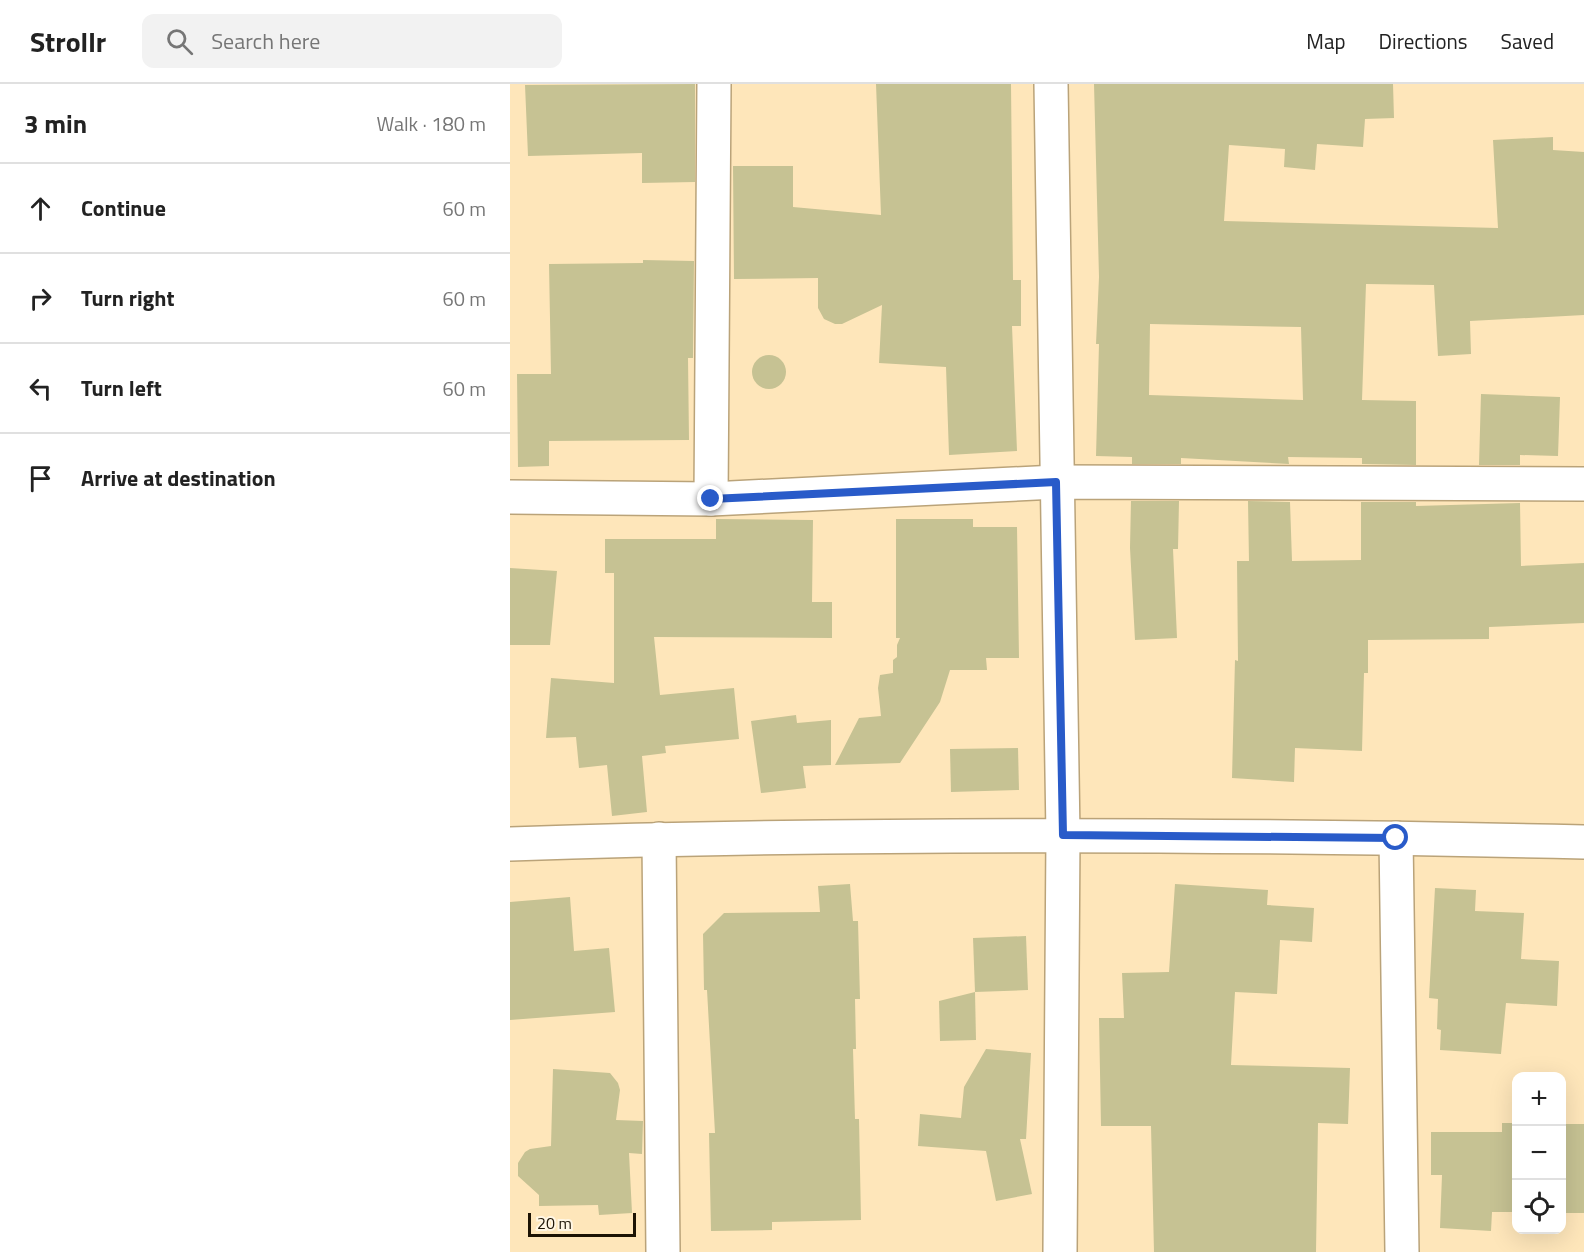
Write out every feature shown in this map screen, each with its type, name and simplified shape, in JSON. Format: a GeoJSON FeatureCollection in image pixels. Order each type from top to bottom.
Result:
{"type":"FeatureCollection","features":[{"type":"Feature","properties":{"kind":"street"},"geometry":{"type":"LineString","coordinates":[[711,499],[714,84]]}},
{"type":"Feature","properties":{"kind":"street"},"geometry":{"type":"LineString","coordinates":[[1051,84],[1063,835],[1060,1252]]}},
{"type":"Feature","properties":{"kind":"street"},"geometry":{"type":"LineString","coordinates":[[510,497],[711,499],[1056,482],[1584,484]]}},
{"type":"Feature","properties":{"kind":"street"},"geometry":{"type":"LineString","coordinates":[[510,844],[659,839],[1063,835],[1584,842]]}},
{"type":"Feature","properties":{"kind":"street"},"geometry":{"type":"LineString","coordinates":[[1396,838],[1402,1252]]}},
{"type":"Feature","properties":{"kind":"street"},"geometry":{"type":"LineString","coordinates":[[659,839],[663,1252]]}},
{"type":"Feature","properties":{"kind":"building"},"geometry":{"type":"Polygon","coordinates":[[[695,84],[695,182],[642,183],[642,153],[528,156],[525,85],[695,84]]]}},
{"type":"Feature","properties":{"kind":"building"},"geometry":{"type":"Polygon","coordinates":[[[876,84],[1011,84],[1013,280],[1021,280],[1021,326],[1012,326],[1017,451],[949,455],[946,367],[879,363],[882,305],[842,324],[835,324],[824,319],[818,308],[818,278],[734,279],[733,166],[793,166],[793,207],[881,215],[876,84]]]}},
{"type":"Feature","properties":{"kind":"building"},"geometry":{"type":"Polygon","coordinates":[[[1094,84],[1393,84],[1394,118],[1365,119],[1363,147],[1317,144],[1315,170],[1284,167],[1285,149],[1229,145],[1224,221],[1498,228],[1493,140],[1553,137],[1553,150],[1584,152],[1584,315],[1470,321],[1471,354],[1438,356],[1434,285],[1366,284],[1362,400],[1416,401],[1416,465],[1362,464],[1362,458],[1288,457],[1289,464],[1181,458],[1181,464],[1132,464],[1132,457],[1096,456],[1099,344],[1096,344],[1099,277],[1094,84]],[[1150,324],[1149,395],[1303,400],[1301,327],[1150,324]]]}},
{"type":"Feature","properties":{"kind":"building"},"geometry":{"type":"Polygon","coordinates":[[[643,260],[694,261],[693,358],[688,358],[689,440],[549,441],[549,466],[518,467],[517,374],[551,374],[549,264],[643,263],[643,260]]]}},
{"type":"Feature","properties":{"kind":"building"},"geometry":{"type":"Polygon","coordinates":[[[769,355],[781,360],[786,372],[781,384],[769,389],[757,384],[752,372],[757,360],[769,355]]]}},
{"type":"Feature","properties":{"kind":"building"},"geometry":{"type":"Polygon","coordinates":[[[1481,394],[1560,397],[1558,456],[1520,455],[1520,465],[1479,465],[1481,394]]]}},
{"type":"Feature","properties":{"kind":"building"},"geometry":{"type":"Polygon","coordinates":[[[1131,501],[1179,501],[1178,549],[1173,549],[1177,638],[1135,640],[1130,548],[1131,501]]]}},
{"type":"Feature","properties":{"kind":"building"},"geometry":{"type":"Polygon","coordinates":[[[1248,501],[1290,502],[1292,561],[1361,560],[1361,502],[1416,502],[1416,506],[1520,503],[1521,566],[1584,563],[1584,623],[1489,627],[1489,639],[1368,640],[1368,673],[1364,673],[1362,751],[1295,748],[1294,782],[1232,778],[1235,660],[1238,661],[1237,561],[1249,561],[1248,501]]]}},
{"type":"Feature","properties":{"kind":"building"},"geometry":{"type":"Polygon","coordinates":[[[716,519],[813,520],[812,602],[832,602],[832,638],[654,637],[660,695],[734,688],[739,739],[665,746],[666,753],[642,756],[647,812],[612,816],[607,765],[579,768],[576,737],[546,738],[551,678],[614,683],[614,573],[605,573],[605,539],[716,539],[716,519]]]}},
{"type":"Feature","properties":{"kind":"building"},"geometry":{"type":"Polygon","coordinates":[[[896,519],[973,519],[973,527],[1017,527],[1019,658],[986,658],[987,670],[950,670],[940,702],[900,763],[835,765],[859,718],[881,716],[878,688],[880,675],[893,673],[893,660],[897,657],[897,645],[900,638],[896,638],[896,519]]]}},
{"type":"Feature","properties":{"kind":"building"},"geometry":{"type":"Polygon","coordinates":[[[510,568],[557,571],[550,645],[510,645],[510,568]]]}},
{"type":"Feature","properties":{"kind":"building"},"geometry":{"type":"Polygon","coordinates":[[[796,715],[797,723],[831,720],[831,765],[803,766],[806,788],[761,793],[751,721],[796,715]]]}},
{"type":"Feature","properties":{"kind":"building"},"geometry":{"type":"Polygon","coordinates":[[[1018,748],[1019,790],[951,792],[950,749],[1018,748]]]}},
{"type":"Feature","properties":{"kind":"building"},"geometry":{"type":"Polygon","coordinates":[[[850,884],[853,921],[858,921],[860,999],[855,999],[856,1049],[853,1049],[855,1119],[859,1119],[861,1220],[772,1222],[772,1230],[711,1231],[709,1133],[715,1133],[707,990],[704,990],[703,934],[724,913],[820,912],[818,886],[850,884]]]}},
{"type":"Feature","properties":{"kind":"building"},"geometry":{"type":"Polygon","coordinates":[[[1175,884],[1268,890],[1267,905],[1314,908],[1312,942],[1280,940],[1277,994],[1235,992],[1231,1065],[1350,1068],[1348,1124],[1318,1123],[1316,1252],[1154,1252],[1151,1126],[1101,1126],[1099,1018],[1124,1018],[1122,973],[1169,972],[1175,884]]]}},
{"type":"Feature","properties":{"kind":"building"},"geometry":{"type":"Polygon","coordinates":[[[1435,888],[1476,890],[1475,911],[1524,913],[1521,959],[1559,961],[1557,1006],[1506,1003],[1501,1054],[1440,1050],[1441,1030],[1437,1029],[1438,999],[1429,998],[1435,888]]]}},
{"type":"Feature","properties":{"kind":"building"},"geometry":{"type":"Polygon","coordinates":[[[570,897],[574,951],[609,948],[615,1012],[510,1020],[510,902],[570,897]]]}},
{"type":"Feature","properties":{"kind":"building"},"geometry":{"type":"Polygon","coordinates":[[[1026,936],[1028,990],[975,992],[973,938],[1026,936]]]}},
{"type":"Feature","properties":{"kind":"building"},"geometry":{"type":"Polygon","coordinates":[[[975,992],[976,1040],[940,1041],[939,1001],[975,992]]]}},
{"type":"Feature","properties":{"kind":"building"},"geometry":{"type":"Polygon","coordinates":[[[986,1049],[1031,1053],[1026,1139],[1020,1139],[1032,1194],[996,1201],[986,1151],[918,1146],[920,1114],[961,1118],[964,1087],[986,1049]]]}},
{"type":"Feature","properties":{"kind":"building"},"geometry":{"type":"Polygon","coordinates":[[[553,1069],[610,1073],[618,1083],[620,1090],[616,1120],[643,1121],[642,1154],[629,1153],[632,1213],[599,1215],[598,1205],[539,1206],[539,1195],[518,1176],[518,1163],[525,1152],[551,1146],[553,1069]]]}},
{"type":"Feature","properties":{"kind":"building"},"geometry":{"type":"Polygon","coordinates":[[[1502,1123],[1512,1123],[1512,1212],[1492,1212],[1491,1231],[1440,1228],[1442,1175],[1431,1175],[1431,1132],[1502,1132],[1502,1123]]]}},
{"type":"Feature","properties":{"kind":"building"},"geometry":{"type":"Polygon","coordinates":[[[1566,1124],[1584,1124],[1584,1213],[1566,1213],[1566,1124]]]}},
{"type":"Feature","properties":{"kind":"route"},"geometry":{"type":"LineString","coordinates":[[711,499],[1056,482],[1063,835],[1396,838]]}}]}
